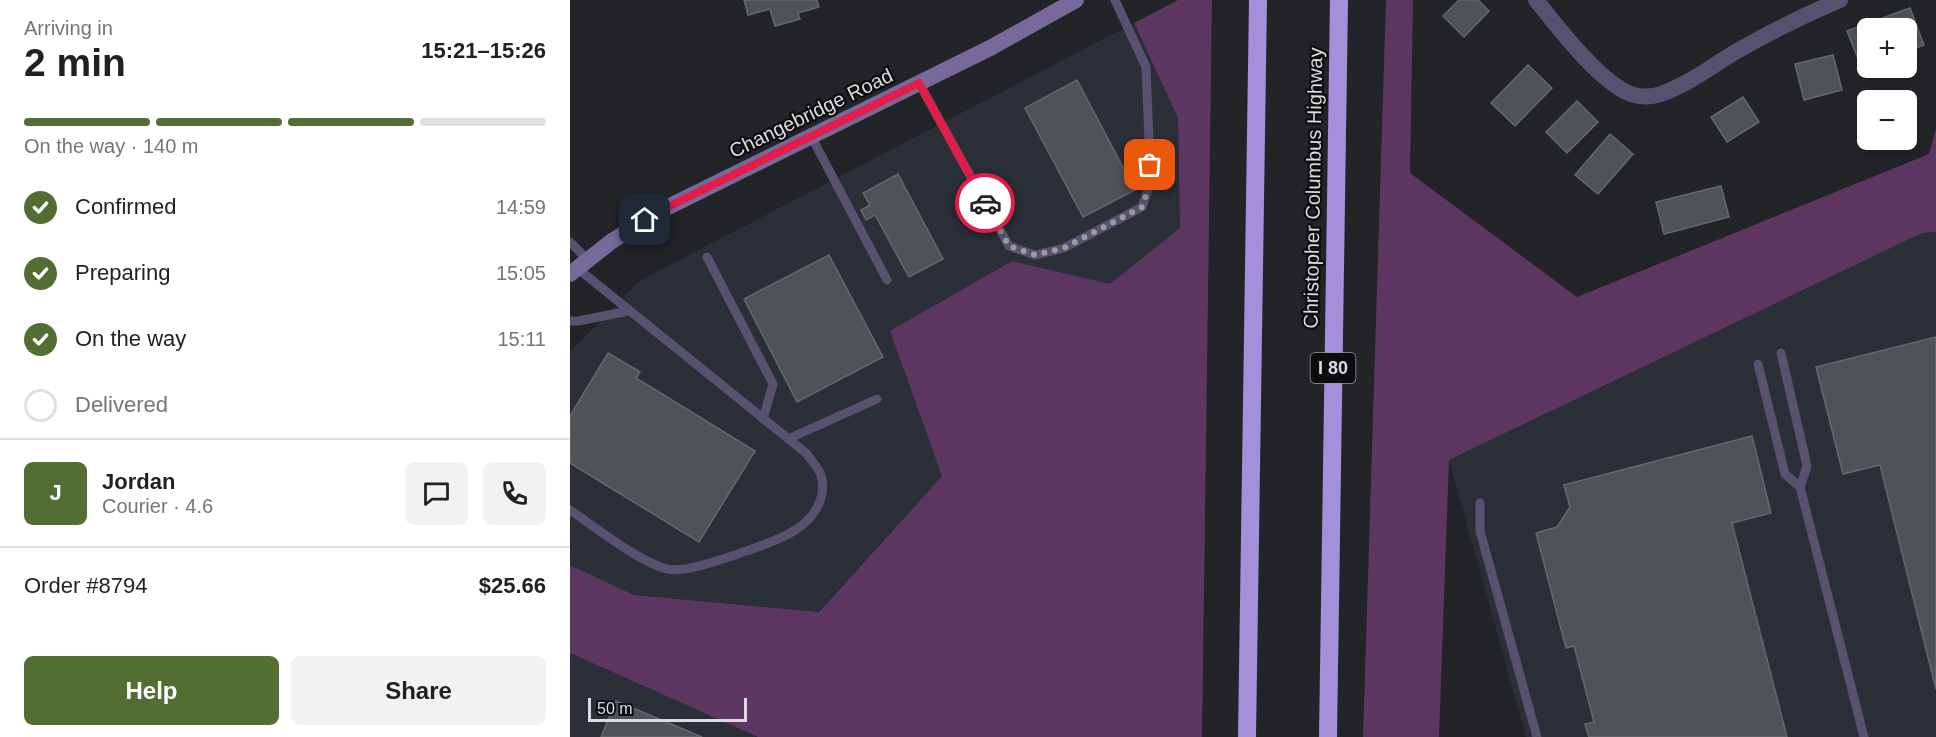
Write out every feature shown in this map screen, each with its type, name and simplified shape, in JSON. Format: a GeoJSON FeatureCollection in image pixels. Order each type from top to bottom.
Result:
{"type":"FeatureCollection","features":[{"type":"Feature","properties":{"kind":"highway"},"geometry":{"type":"LineString","coordinates":[[1247,737],[1258,0]]}},
{"type":"Feature","properties":{"kind":"highway","name":"Christopher Columbus Highway"},"geometry":{"type":"LineString","coordinates":[[1328,737],[1339,0]]}},
{"type":"Feature","properties":{"kind":"main road","name":"Changebridge Road"},"geometry":{"type":"LineString","coordinates":[[578,267],[612,241],[662,210],[992,48],[1076,0]]}},
{"type":"Feature","properties":{"kind":"street"},"geometry":{"type":"LineString","coordinates":[[1536,0],[1566,37],[1595,67],[1620,88],[1646,97],[1687,83],[1738,51],[1840,0]]}},
{"type":"Feature","properties":{"kind":"lane"},"geometry":{"type":"LineString","coordinates":[[919,83],[1009,246],[1035,255],[1064,248],[1142,207],[1148,190],[1150,165],[1146,66],[1115,0]]}},
{"type":"Feature","properties":{"kind":"lane"},"geometry":{"type":"LineString","coordinates":[[811,136],[887,280]]}},
{"type":"Feature","properties":{"kind":"lane"},"geometry":{"type":"LineString","coordinates":[[570,242],[578,267],[806,453],[820,473],[823,488],[819,506],[806,523],[782,538],[728,557],[680,570],[668,570],[647,562],[570,510]]}},
{"type":"Feature","properties":{"kind":"lane"},"geometry":{"type":"LineString","coordinates":[[707,257],[773,384],[763,419]]}},
{"type":"Feature","properties":{"kind":"lane"},"geometry":{"type":"LineString","coordinates":[[570,321],[629,310]]}},
{"type":"Feature","properties":{"kind":"lane"},"geometry":{"type":"LineString","coordinates":[[1781,353],[1807,466],[1800,487],[1864,737]]}},
{"type":"Feature","properties":{"kind":"lane"},"geometry":{"type":"LineString","coordinates":[[1758,364],[1785,474],[1800,487]]}},
{"type":"Feature","properties":{"kind":"lane"},"geometry":{"type":"LineString","coordinates":[[788,439],[877,399]]}},
{"type":"Feature","properties":{"kind":"lane"},"geometry":{"type":"LineString","coordinates":[[1480,503],[1480,531],[1537,737]]}},
{"type":"Feature","properties":{"kind":"shaded area"},"geometry":{"type":"Polygon","coordinates":[[[1178,0],[1212,0],[1202,737],[758,737],[570,653],[570,565],[634,595],[819,612],[942,476],[890,331],[1012,261],[1110,284],[1180,228],[1178,118],[1134,23],[1178,0]]]}},
{"type":"Feature","properties":{"kind":"shaded area"},"geometry":{"type":"Polygon","coordinates":[[[1386,0],[1413,0],[1410,173],[1577,297],[1929,154],[1936,129],[1936,232],[1922,233],[1449,460],[1439,737],[1363,737],[1386,0]]]}},
{"type":"Feature","properties":{"kind":"shaded area"},"geometry":{"type":"Polygon","coordinates":[[[1134,23],[1178,118],[1180,228],[1110,285],[1012,261],[891,331],[942,476],[818,612],[634,595],[570,565],[570,352],[641,280],[1134,23]]]}},
{"type":"Feature","properties":{"kind":"shaded area"},"geometry":{"type":"Polygon","coordinates":[[[1936,232],[1936,737],[1526,737],[1449,460],[1922,233],[1936,232]]]}},
{"type":"Feature","properties":{"kind":"shaded area"},"geometry":{"type":"Polygon","coordinates":[[[570,653],[758,737],[570,737],[570,653]]]}},
{"type":"Feature","properties":{"kind":"building"},"geometry":{"type":"Polygon","coordinates":[[[744,0],[817,0],[819,7],[798,13],[800,19],[775,26],[770,9],[748,15],[744,0]]]}},
{"type":"Feature","properties":{"kind":"building"},"geometry":{"type":"Polygon","coordinates":[[[1459,0],[1478,0],[1489,11],[1464,37],[1443,16],[1459,0]]]}},
{"type":"Feature","properties":{"kind":"building"},"geometry":{"type":"Polygon","coordinates":[[[1910,8],[1914,18],[1883,18],[1910,8]]]}},
{"type":"Feature","properties":{"kind":"building"},"geometry":{"type":"Polygon","coordinates":[[[1917,26],[1924,45],[1917,48],[1917,26]]]}},
{"type":"Feature","properties":{"kind":"building"},"geometry":{"type":"Polygon","coordinates":[[[1857,27],[1857,56],[1847,31],[1857,27]]]}},
{"type":"Feature","properties":{"kind":"building"},"geometry":{"type":"Polygon","coordinates":[[[1833,55],[1842,90],[1804,100],[1795,64],[1833,55]]]}},
{"type":"Feature","properties":{"kind":"building"},"geometry":{"type":"Polygon","coordinates":[[[1528,65],[1552,88],[1515,126],[1491,103],[1528,65]]]}},
{"type":"Feature","properties":{"kind":"building"},"geometry":{"type":"Polygon","coordinates":[[[1077,80],[1135,190],[1083,217],[1025,108],[1077,80]]]}},
{"type":"Feature","properties":{"kind":"building"},"geometry":{"type":"Polygon","coordinates":[[[1743,97],[1759,122],[1727,142],[1711,117],[1743,97]]]}},
{"type":"Feature","properties":{"kind":"building"},"geometry":{"type":"Polygon","coordinates":[[[1577,101],[1598,122],[1567,153],[1546,132],[1577,101]]]}},
{"type":"Feature","properties":{"kind":"building"},"geometry":{"type":"Polygon","coordinates":[[[1610,134],[1633,154],[1598,194],[1575,175],[1610,134]]]}},
{"type":"Feature","properties":{"kind":"building"},"geometry":{"type":"Polygon","coordinates":[[[898,174],[943,259],[909,277],[875,215],[866,220],[861,210],[870,205],[863,193],[898,174]]]}},
{"type":"Feature","properties":{"kind":"building"},"geometry":{"type":"Polygon","coordinates":[[[1721,186],[1729,217],[1664,234],[1656,202],[1721,186]]]}},
{"type":"Feature","properties":{"kind":"building"},"geometry":{"type":"Polygon","coordinates":[[[829,255],[883,357],[797,402],[744,299],[829,255]]]}},
{"type":"Feature","properties":{"kind":"building"},"geometry":{"type":"Polygon","coordinates":[[[1936,337],[1936,689],[1880,465],[1843,474],[1816,367],[1936,337]]]}},
{"type":"Feature","properties":{"kind":"building"},"geometry":{"type":"Polygon","coordinates":[[[608,353],[640,372],[636,378],[755,451],[699,542],[570,463],[570,416],[608,353]]]}},
{"type":"Feature","properties":{"kind":"building"},"geometry":{"type":"Polygon","coordinates":[[[1752,436],[1771,513],[1732,523],[1787,737],[1589,737],[1585,724],[1594,722],[1574,646],[1566,648],[1536,533],[1557,527],[1570,507],[1564,485],[1752,436]]]}},
{"type":"Feature","properties":{"kind":"building"},"geometry":{"type":"Polygon","coordinates":[[[616,701],[702,737],[601,737],[616,701]]]}},
{"type":"Feature","properties":{"kind":"way so far"},"geometry":{"type":"LineString","coordinates":[[985,203],[1009,246],[1035,255],[1064,248],[1142,207],[1148,190],[1150,165]]}},
{"type":"Feature","properties":{"kind":"route"},"geometry":{"type":"LineString","coordinates":[[645,220],[919,83],[985,203]]}}]}
